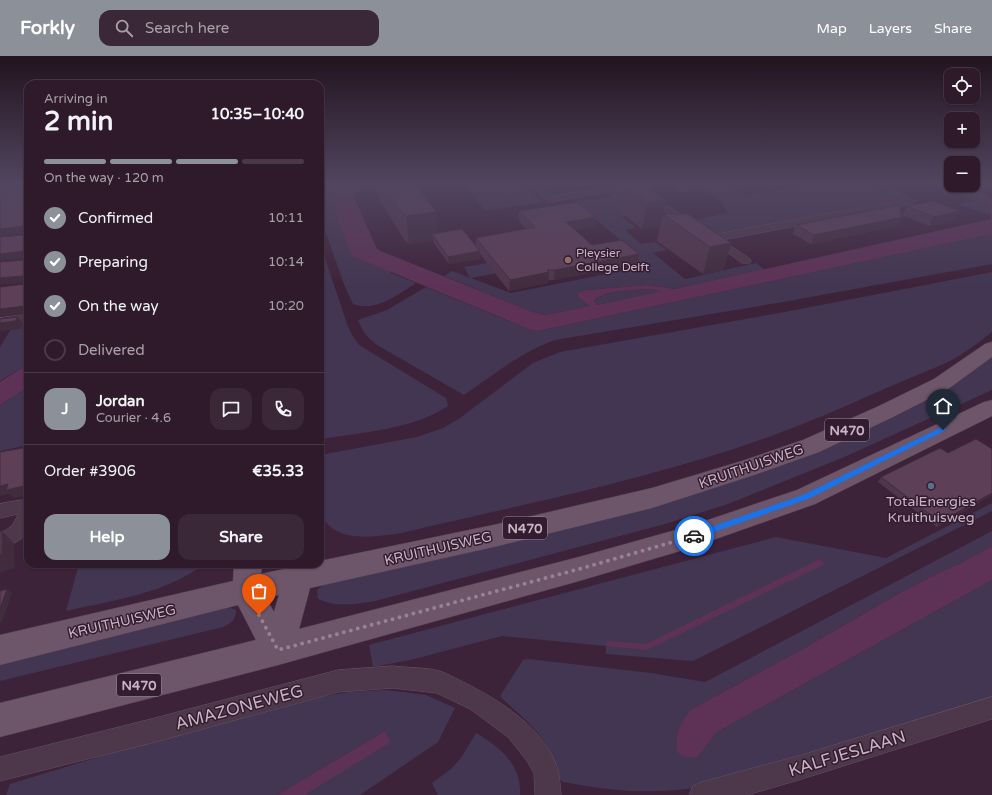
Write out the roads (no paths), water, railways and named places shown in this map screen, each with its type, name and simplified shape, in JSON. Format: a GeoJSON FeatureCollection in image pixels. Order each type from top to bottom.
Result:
{"type":"FeatureCollection","features":[{"type":"Feature","properties":{"kind":"main road","name":"KRUITHUISWEG"},"geometry":{"type":"LineString","coordinates":[[324,566],[498,535],[644,500],[749,468],[810,446],[887,411],[941,384],[992,348]]}},
{"type":"Feature","properties":{"kind":"main road","name":"N470"},"geometry":{"type":"LineString","coordinates":[[0,720],[278,650],[690,538],[806,497],[992,407]]}},
{"type":"Feature","properties":{"kind":"main road","name":"KRUITHUISWEG"},"geometry":{"type":"LineString","coordinates":[[0,650],[247,578],[315,568]]}},
{"type":"Feature","properties":{"kind":"main road"},"geometry":{"type":"LineString","coordinates":[[278,650],[298,571]]}},
{"type":"Feature","properties":{"kind":"main road"},"geometry":{"type":"LineString","coordinates":[[247,578],[278,650]]}},
{"type":"Feature","properties":{"kind":"street"},"geometry":{"type":"LineString","coordinates":[[681,217],[746,261]]}},
{"type":"Feature","properties":{"kind":"street"},"geometry":{"type":"LineString","coordinates":[[707,235],[813,217]]}},
{"type":"Feature","properties":{"kind":"street"},"geometry":{"type":"LineString","coordinates":[[0,322],[24,319]]}},
{"type":"Feature","properties":{"kind":"street"},"geometry":{"type":"LineString","coordinates":[[0,511],[24,507]]}},
{"type":"Feature","properties":{"kind":"street"},"geometry":{"type":"LineString","coordinates":[[0,540],[12,538],[17,534],[24,520]]}},
{"type":"Feature","properties":{"kind":"street","name":"AMAZONEWEG"},"geometry":{"type":"LineString","coordinates":[[0,769],[151,731],[338,681],[392,677],[439,682],[478,701],[516,729],[536,752],[546,770],[548,795]]}},
{"type":"Feature","properties":{"kind":"street","name":"KALFJESLAAN"},"geometry":{"type":"LineString","coordinates":[[702,795],[802,767],[992,708]]}},
{"type":"Feature","properties":{"kind":"place","name":"Pleysier College Delft"},"geometry":{"type":"Point","coordinates":[568,260]}},
{"type":"Feature","properties":{"kind":"place","name":"TotalEnergies Kruithuisweg"},"geometry":{"type":"Point","coordinates":[931,486]}}]}
